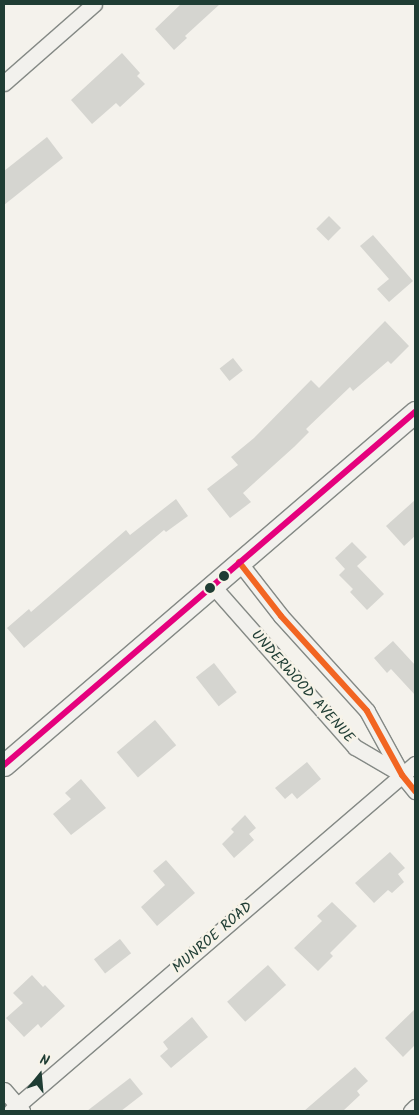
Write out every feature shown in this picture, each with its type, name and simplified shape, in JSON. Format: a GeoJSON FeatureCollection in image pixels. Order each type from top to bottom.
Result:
{"type":"FeatureCollection","features":[{"type":"Feature","properties":{"kind":"main road"},"geometry":{"type":"LineString","coordinates":[[4,765],[415,412]]}},
{"type":"Feature","properties":{"kind":"street"},"geometry":{"type":"LineString","coordinates":[[4,83],[94,4]]}},
{"type":"Feature","properties":{"kind":"street","name":"UNDERWOOD AVENUE"},"geometry":{"type":"LineString","coordinates":[[239,562],[282,616],[367,711],[402,775],[415,791]]}},
{"type":"Feature","properties":{"kind":"street","name":"UNDERWOOD AVENUE"},"geometry":{"type":"LineString","coordinates":[[212,586],[355,748],[402,775]]}},
{"type":"Feature","properties":{"kind":"street","name":"MUNROE ROAD"},"geometry":{"type":"LineString","coordinates":[[17,1109],[415,764]]}},
{"type":"Feature","properties":{"kind":"street"},"geometry":{"type":"LineString","coordinates":[[4,1090],[17,1109]]}},
{"type":"Feature","properties":{"kind":"street"},"geometry":{"type":"LineString","coordinates":[[411,1111],[415,1107]]}},
{"type":"Feature","properties":{"kind":"building"},"geometry":{"type":"Polygon","coordinates":[[[181,4],[220,4],[185,36],[187,38],[174,50],[155,29],[181,4]]]}},
{"type":"Feature","properties":{"kind":"building"},"geometry":{"type":"Polygon","coordinates":[[[122,53],[140,73],[137,76],[145,84],[120,107],[116,103],[92,124],[71,100],[122,53]]]}},
{"type":"Feature","properties":{"kind":"building"},"geometry":{"type":"Polygon","coordinates":[[[47,137],[63,158],[4,205],[4,171],[47,137]]]}},
{"type":"Feature","properties":{"kind":"building"},"geometry":{"type":"Polygon","coordinates":[[[329,216],[341,228],[328,241],[316,229],[329,216]]]}},
{"type":"Feature","properties":{"kind":"building"},"geometry":{"type":"Polygon","coordinates":[[[373,235],[413,281],[389,302],[377,289],[389,279],[360,246],[373,235]]]}},
{"type":"Feature","properties":{"kind":"building"},"geometry":{"type":"Polygon","coordinates":[[[385,321],[409,346],[391,364],[388,361],[353,391],[350,387],[306,429],[309,432],[243,493],[251,502],[230,518],[207,489],[238,465],[231,457],[254,438],[311,380],[319,388],[385,321]]]}},
{"type":"Feature","properties":{"kind":"building"},"geometry":{"type":"Polygon","coordinates":[[[233,358],[243,371],[229,381],[220,368],[233,358]]]}},
{"type":"Feature","properties":{"kind":"building"},"geometry":{"type":"Polygon","coordinates":[[[176,499],[188,516],[166,532],[164,530],[24,648],[7,628],[29,609],[31,612],[126,530],[130,535],[176,499]]]}},
{"type":"Feature","properties":{"kind":"building"},"geometry":{"type":"Polygon","coordinates":[[[415,500],[415,536],[404,546],[386,526],[415,500]]]}},
{"type":"Feature","properties":{"kind":"building"},"geometry":{"type":"Polygon","coordinates":[[[352,542],[367,557],[357,566],[384,594],[367,610],[350,592],[353,589],[339,575],[345,569],[335,558],[352,542]]]}},
{"type":"Feature","properties":{"kind":"building"},"geometry":{"type":"Polygon","coordinates":[[[393,641],[415,665],[415,695],[391,669],[387,673],[374,658],[393,641]]]}},
{"type":"Feature","properties":{"kind":"building"},"geometry":{"type":"Polygon","coordinates":[[[214,663],[237,692],[219,706],[196,677],[214,663]]]}},
{"type":"Feature","properties":{"kind":"building"},"geometry":{"type":"Polygon","coordinates":[[[155,720],[176,745],[138,777],[117,752],[155,720]]]}},
{"type":"Feature","properties":{"kind":"building"},"geometry":{"type":"Polygon","coordinates":[[[307,762],[321,779],[297,799],[292,793],[285,799],[275,788],[307,762]]]}},
{"type":"Feature","properties":{"kind":"building"},"geometry":{"type":"Polygon","coordinates":[[[81,779],[106,808],[71,835],[53,814],[71,799],[65,793],[81,779]]]}},
{"type":"Feature","properties":{"kind":"building"},"geometry":{"type":"Polygon","coordinates":[[[245,815],[256,828],[249,834],[254,840],[234,858],[222,844],[234,832],[231,829],[245,815]]]}},
{"type":"Feature","properties":{"kind":"building"},"geometry":{"type":"Polygon","coordinates":[[[390,852],[405,868],[398,874],[404,882],[392,893],[388,890],[374,903],[355,883],[390,852]]]}},
{"type":"Feature","properties":{"kind":"building"},"geometry":{"type":"Polygon","coordinates":[[[166,860],[195,893],[157,926],[141,907],[165,885],[153,871],[166,860]]]}},
{"type":"Feature","properties":{"kind":"building"},"geometry":{"type":"Polygon","coordinates":[[[332,902],[357,926],[330,953],[333,956],[318,971],[294,948],[322,921],[317,916],[332,902]]]}},
{"type":"Feature","properties":{"kind":"building"},"geometry":{"type":"Polygon","coordinates":[[[120,939],[131,953],[105,974],[94,959],[120,939]]]}},
{"type":"Feature","properties":{"kind":"building"},"geometry":{"type":"Polygon","coordinates":[[[268,965],[286,985],[245,1022],[227,1002],[268,965]]]}},
{"type":"Feature","properties":{"kind":"building"},"geometry":{"type":"Polygon","coordinates":[[[32,975],[43,987],[45,985],[65,1006],[41,1028],[38,1024],[24,1037],[6,1018],[23,1003],[13,993],[32,975]]]}},
{"type":"Feature","properties":{"kind":"building"},"geometry":{"type":"Polygon","coordinates":[[[415,1009],[415,1045],[403,1057],[385,1038],[415,1009]]]}},
{"type":"Feature","properties":{"kind":"building"},"geometry":{"type":"Polygon","coordinates":[[[192,1017],[208,1037],[171,1068],[160,1056],[168,1049],[163,1042],[192,1017]]]}},
{"type":"Feature","properties":{"kind":"building"},"geometry":{"type":"Polygon","coordinates":[[[355,1067],[368,1081],[357,1091],[360,1095],[343,1111],[304,1111],[355,1067]]]}},
{"type":"Feature","properties":{"kind":"building"},"geometry":{"type":"Polygon","coordinates":[[[130,1078],[143,1094],[121,1111],[87,1111],[130,1078]]]}},
{"type":"Feature","properties":{"kind":"transit line"},"geometry":{"type":"LineString","coordinates":[[4,765],[415,412]]}},
{"type":"Feature","properties":{"kind":"transit line"},"geometry":{"type":"LineString","coordinates":[[239,562],[281,616],[367,711],[402,775],[415,791]]}}]}
